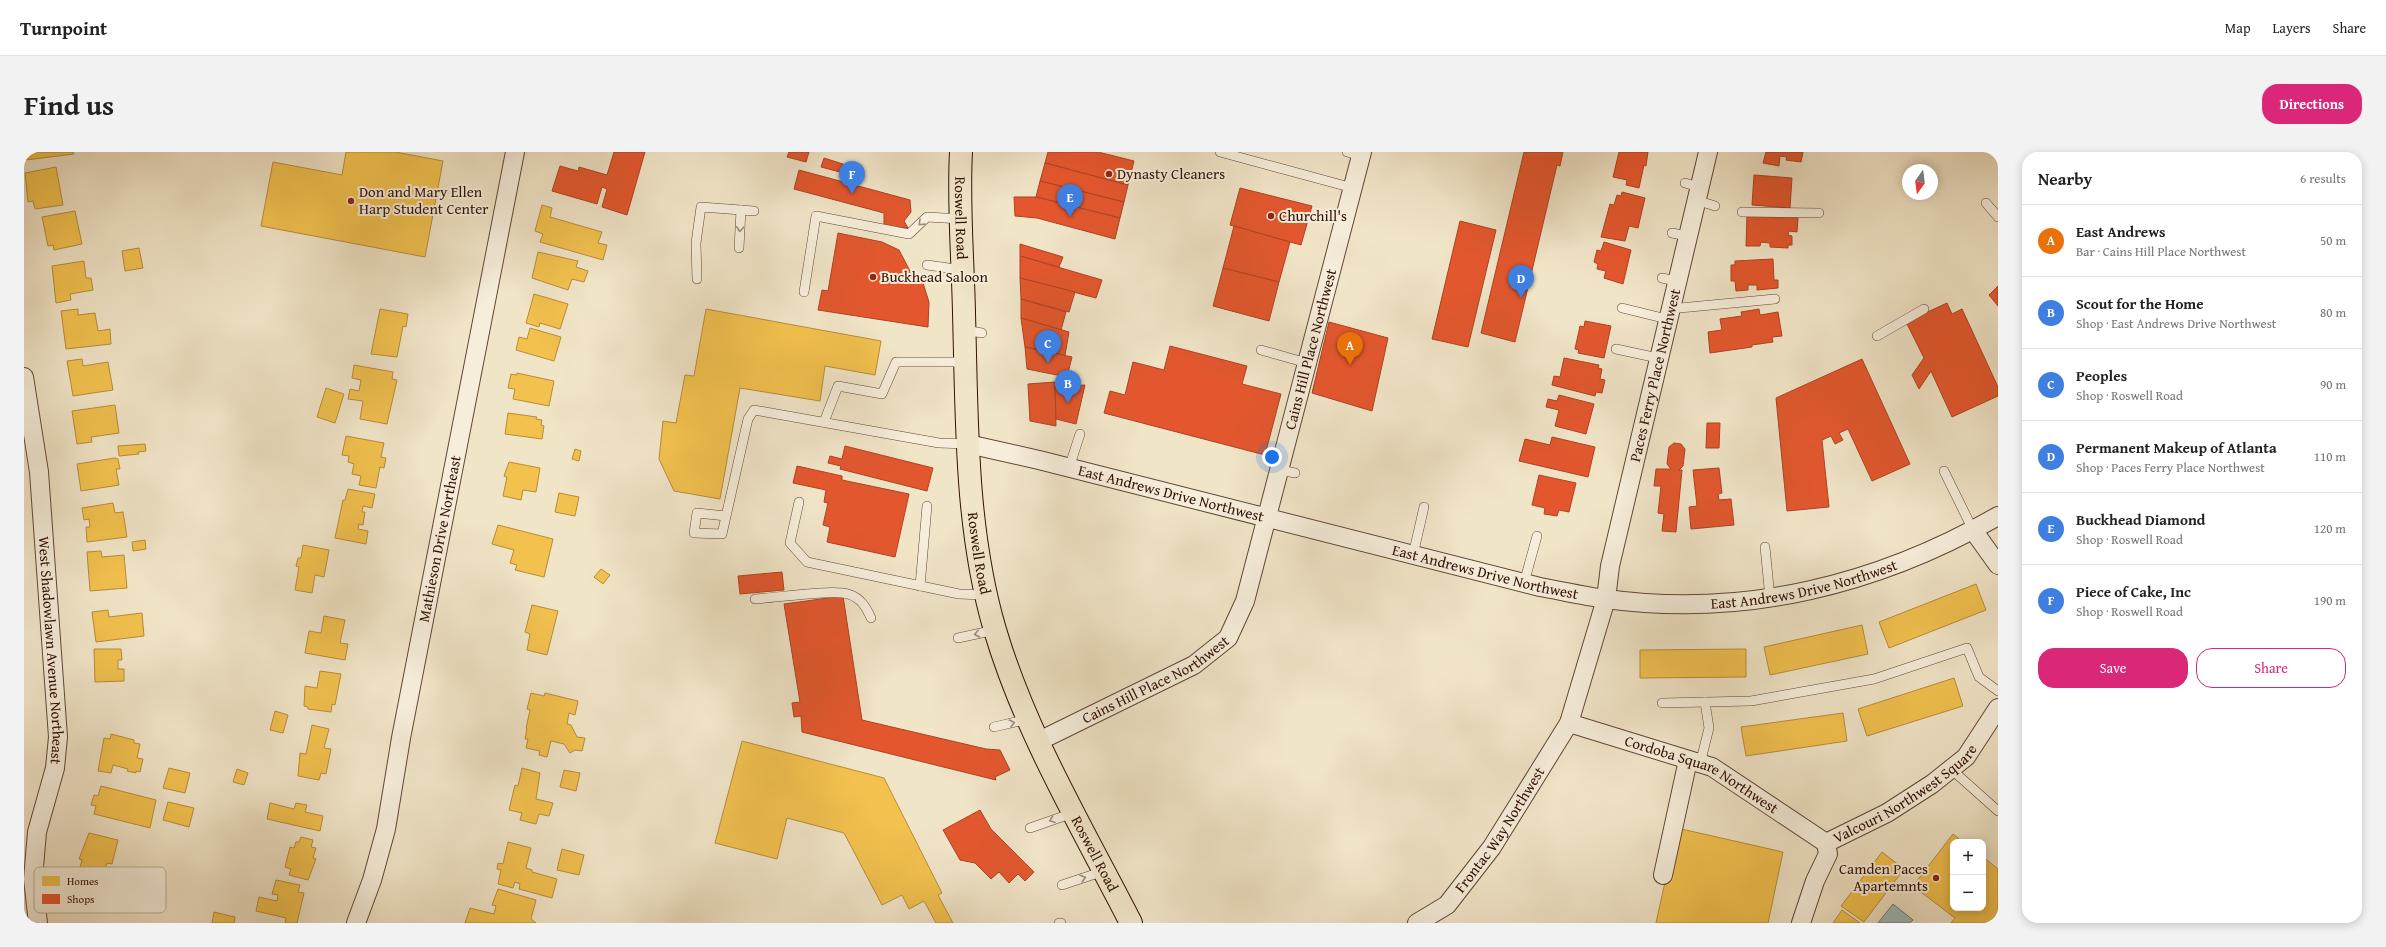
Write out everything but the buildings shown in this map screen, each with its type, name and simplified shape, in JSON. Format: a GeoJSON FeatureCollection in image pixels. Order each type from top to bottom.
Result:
{"type":"FeatureCollection","features":[{"type":"Feature","properties":{"kind":"main road","name":"Roswell Road"},"geometry":{"type":"LineString","coordinates":[[961,152],[963,270],[973,331],[966,362],[968,444],[974,521],[987,595],[995,630],[1010,673],[1039,741],[1130,923]]}},
{"type":"Feature","properties":{"kind":"street","name":"Mathieson Drive Northeast"},"geometry":{"type":"LineString","coordinates":[[356,923],[372,880],[386,829],[401,738],[515,152]]}},
{"type":"Feature","properties":{"kind":"street","name":"Paces Ferry Place Northwest"},"geometry":{"type":"LineString","coordinates":[[1569,723],[1606,599],[1610,566],[1668,314],[1669,280],[1679,234],[1693,190],[1708,152]]}},
{"type":"Feature","properties":{"kind":"street","name":"Cains Hill Place Northwest"},"geometry":{"type":"LineString","coordinates":[[1039,741],[1194,665],[1228,638],[1245,601],[1267,518],[1287,471],[1307,363],[1353,188],[1357,153]]}},
{"type":"Feature","properties":{"kind":"street","name":"West Shadowlawn Avenue Northeast"},"geometry":{"type":"LineString","coordinates":[[24,377],[39,472],[58,737],[55,768],[37,832],[35,867]]}},
{"type":"Feature","properties":{"kind":"street","name":"East Andrews Drive Northwest"},"geometry":{"type":"LineString","coordinates":[[968,444],[1069,468],[1524,583],[1606,599],[1689,604],[1770,598],[1825,588],[1915,559],[1998,516]]}},
{"type":"Feature","properties":{"kind":"street"},"geometry":{"type":"LineString","coordinates":[[1973,530],[1998,565]]}},
{"type":"Feature","properties":{"kind":"street","name":"Valcouri Northwest Square"},"geometry":{"type":"LineString","coordinates":[[1801,923],[1815,881],[1828,854],[1826,843],[1887,813],[1951,769],[1966,757],[1998,708]]}},
{"type":"Feature","properties":{"kind":"street","name":"Cordoba Square Northwest"},"geometry":{"type":"LineString","coordinates":[[1569,723],[1712,767],[1826,843]]}},
{"type":"Feature","properties":{"kind":"street","name":"Frontac Way Northwest"},"geometry":{"type":"LineString","coordinates":[[1417,923],[1447,905],[1492,847],[1569,723]]}},
{"type":"Feature","properties":{"kind":"street"},"geometry":{"type":"LineString","coordinates":[[1663,875],[1694,762]]}},
{"type":"Feature","properties":{"kind":"street","name":"West Shadowlawn Avenue Northeast"},"geometry":{"type":"LineString","coordinates":[[37,913],[38,923]]}},
{"type":"Feature","properties":{"kind":"lane"},"geometry":{"type":"LineString","coordinates":[[1220,152],[1353,188]]}},
{"type":"Feature","properties":{"kind":"lane"},"geometry":{"type":"LineString","coordinates":[[1693,190],[1716,206]]}},
{"type":"Feature","properties":{"kind":"lane"},"geometry":{"type":"LineString","coordinates":[[1986,203],[1998,216]]}},
{"type":"Feature","properties":{"kind":"lane"},"geometry":{"type":"LineString","coordinates":[[697,278],[696,243],[701,207],[754,211]]}},
{"type":"Feature","properties":{"kind":"lane"},"geometry":{"type":"LineString","coordinates":[[739,248],[741,210]]}},
{"type":"Feature","properties":{"kind":"lane"},"geometry":{"type":"LineString","coordinates":[[1742,212],[1819,213]]}},
{"type":"Feature","properties":{"kind":"lane"},"geometry":{"type":"LineString","coordinates":[[804,292],[816,216],[909,234],[927,217],[962,220]]}},
{"type":"Feature","properties":{"kind":"lane"},"geometry":{"type":"LineString","coordinates":[[927,265],[963,270]]}},
{"type":"Feature","properties":{"kind":"lane"},"geometry":{"type":"LineString","coordinates":[[1622,308],[1668,314],[1774,299]]}},
{"type":"Feature","properties":{"kind":"lane"},"geometry":{"type":"LineString","coordinates":[[1877,336],[1924,309]]}},
{"type":"Feature","properties":{"kind":"lane"},"geometry":{"type":"LineString","coordinates":[[1616,349],[1658,358]]}},
{"type":"Feature","properties":{"kind":"lane"},"geometry":{"type":"LineString","coordinates":[[1261,350],[1307,363]]}},
{"type":"Feature","properties":{"kind":"lane"},"geometry":{"type":"LineString","coordinates":[[824,422],[838,386],[882,394],[896,362],[966,362]]}},
{"type":"Feature","properties":{"kind":"lane"},"geometry":{"type":"LineString","coordinates":[[726,516],[748,419],[754,410],[939,443],[968,444]]}},
{"type":"Feature","properties":{"kind":"lane"},"geometry":{"type":"LineString","coordinates":[[1069,468],[1080,434]]}},
{"type":"Feature","properties":{"kind":"lane"},"geometry":{"type":"LineString","coordinates":[[1944,471],[1973,530]]}},
{"type":"Feature","properties":{"kind":"lane"},"geometry":{"type":"LineString","coordinates":[[798,502],[790,543],[807,562],[959,594],[987,595]]}},
{"type":"Feature","properties":{"kind":"lane"},"geometry":{"type":"LineString","coordinates":[[920,586],[927,506]]}},
{"type":"Feature","properties":{"kind":"lane"},"geometry":{"type":"LineString","coordinates":[[1413,555],[1424,507]]}},
{"type":"Feature","properties":{"kind":"lane"},"geometry":{"type":"LineString","coordinates":[[1524,583],[1537,536]]}},
{"type":"Feature","properties":{"kind":"lane"},"geometry":{"type":"LineString","coordinates":[[1765,547],[1770,598]]}},
{"type":"Feature","properties":{"kind":"lane"},"geometry":{"type":"LineString","coordinates":[[755,599],[840,592],[858,599],[866,606],[871,618]]}},
{"type":"Feature","properties":{"kind":"lane"},"geometry":{"type":"LineString","coordinates":[[958,638],[995,630]]}},
{"type":"Feature","properties":{"kind":"lane"},"geometry":{"type":"LineString","coordinates":[[1662,703],[1751,701],[1874,679],[1967,648],[1979,677],[1998,691]]}},
{"type":"Feature","properties":{"kind":"lane"},"geometry":{"type":"LineString","coordinates":[[1694,762],[1708,728],[1705,702]]}},
{"type":"Feature","properties":{"kind":"lane"},"geometry":{"type":"LineString","coordinates":[[994,727],[1029,718]]}},
{"type":"Feature","properties":{"kind":"lane"},"geometry":{"type":"LineString","coordinates":[[1951,769],[1998,811]]}},
{"type":"Feature","properties":{"kind":"lane"},"geometry":{"type":"LineString","coordinates":[[1030,828],[1074,812]]}},
{"type":"Feature","properties":{"kind":"lane"},"geometry":{"type":"LineString","coordinates":[[1062,885],[1104,871]]}},
{"type":"Feature","properties":{"kind":"water"},"geometry":{"type":"Polygon","coordinates":[[[1893,904],[1913,920],[1910,923],[1878,923],[1893,904]]]}},
{"type":"Feature","properties":{"kind":"place","name":"Dynasty Cleaners"},"geometry":{"type":"Point","coordinates":[1109,174]}},
{"type":"Feature","properties":{"kind":"place","name":"Piece of Cake, Inc"},"geometry":{"type":"Point","coordinates":[852,194]}},
{"type":"Feature","properties":{"kind":"place","name":"Don and Mary Ellen Harp Student Center"},"geometry":{"type":"Point","coordinates":[351,201]}},
{"type":"Feature","properties":{"kind":"place","name":"Churchill's"},"geometry":{"type":"Point","coordinates":[1271,216]}},
{"type":"Feature","properties":{"kind":"place","name":"Buckhead Diamond"},"geometry":{"type":"Point","coordinates":[1070,217]}},
{"type":"Feature","properties":{"kind":"place","name":"Buckhead Saloon"},"geometry":{"type":"Point","coordinates":[873,277]}},
{"type":"Feature","properties":{"kind":"place","name":"Permanent Makeup of Atlanta"},"geometry":{"type":"Point","coordinates":[1521,298]}},
{"type":"Feature","properties":{"kind":"place","name":"Peoples"},"geometry":{"type":"Point","coordinates":[1048,363]}},
{"type":"Feature","properties":{"kind":"place","name":"East Andrews"},"geometry":{"type":"Point","coordinates":[1350,365]}},
{"type":"Feature","properties":{"kind":"place","name":"Scout for the Home"},"geometry":{"type":"Point","coordinates":[1068,403]}},
{"type":"Feature","properties":{"kind":"place","name":"Camden Paces Apartemnts"},"geometry":{"type":"Point","coordinates":[1936,878]}}]}
